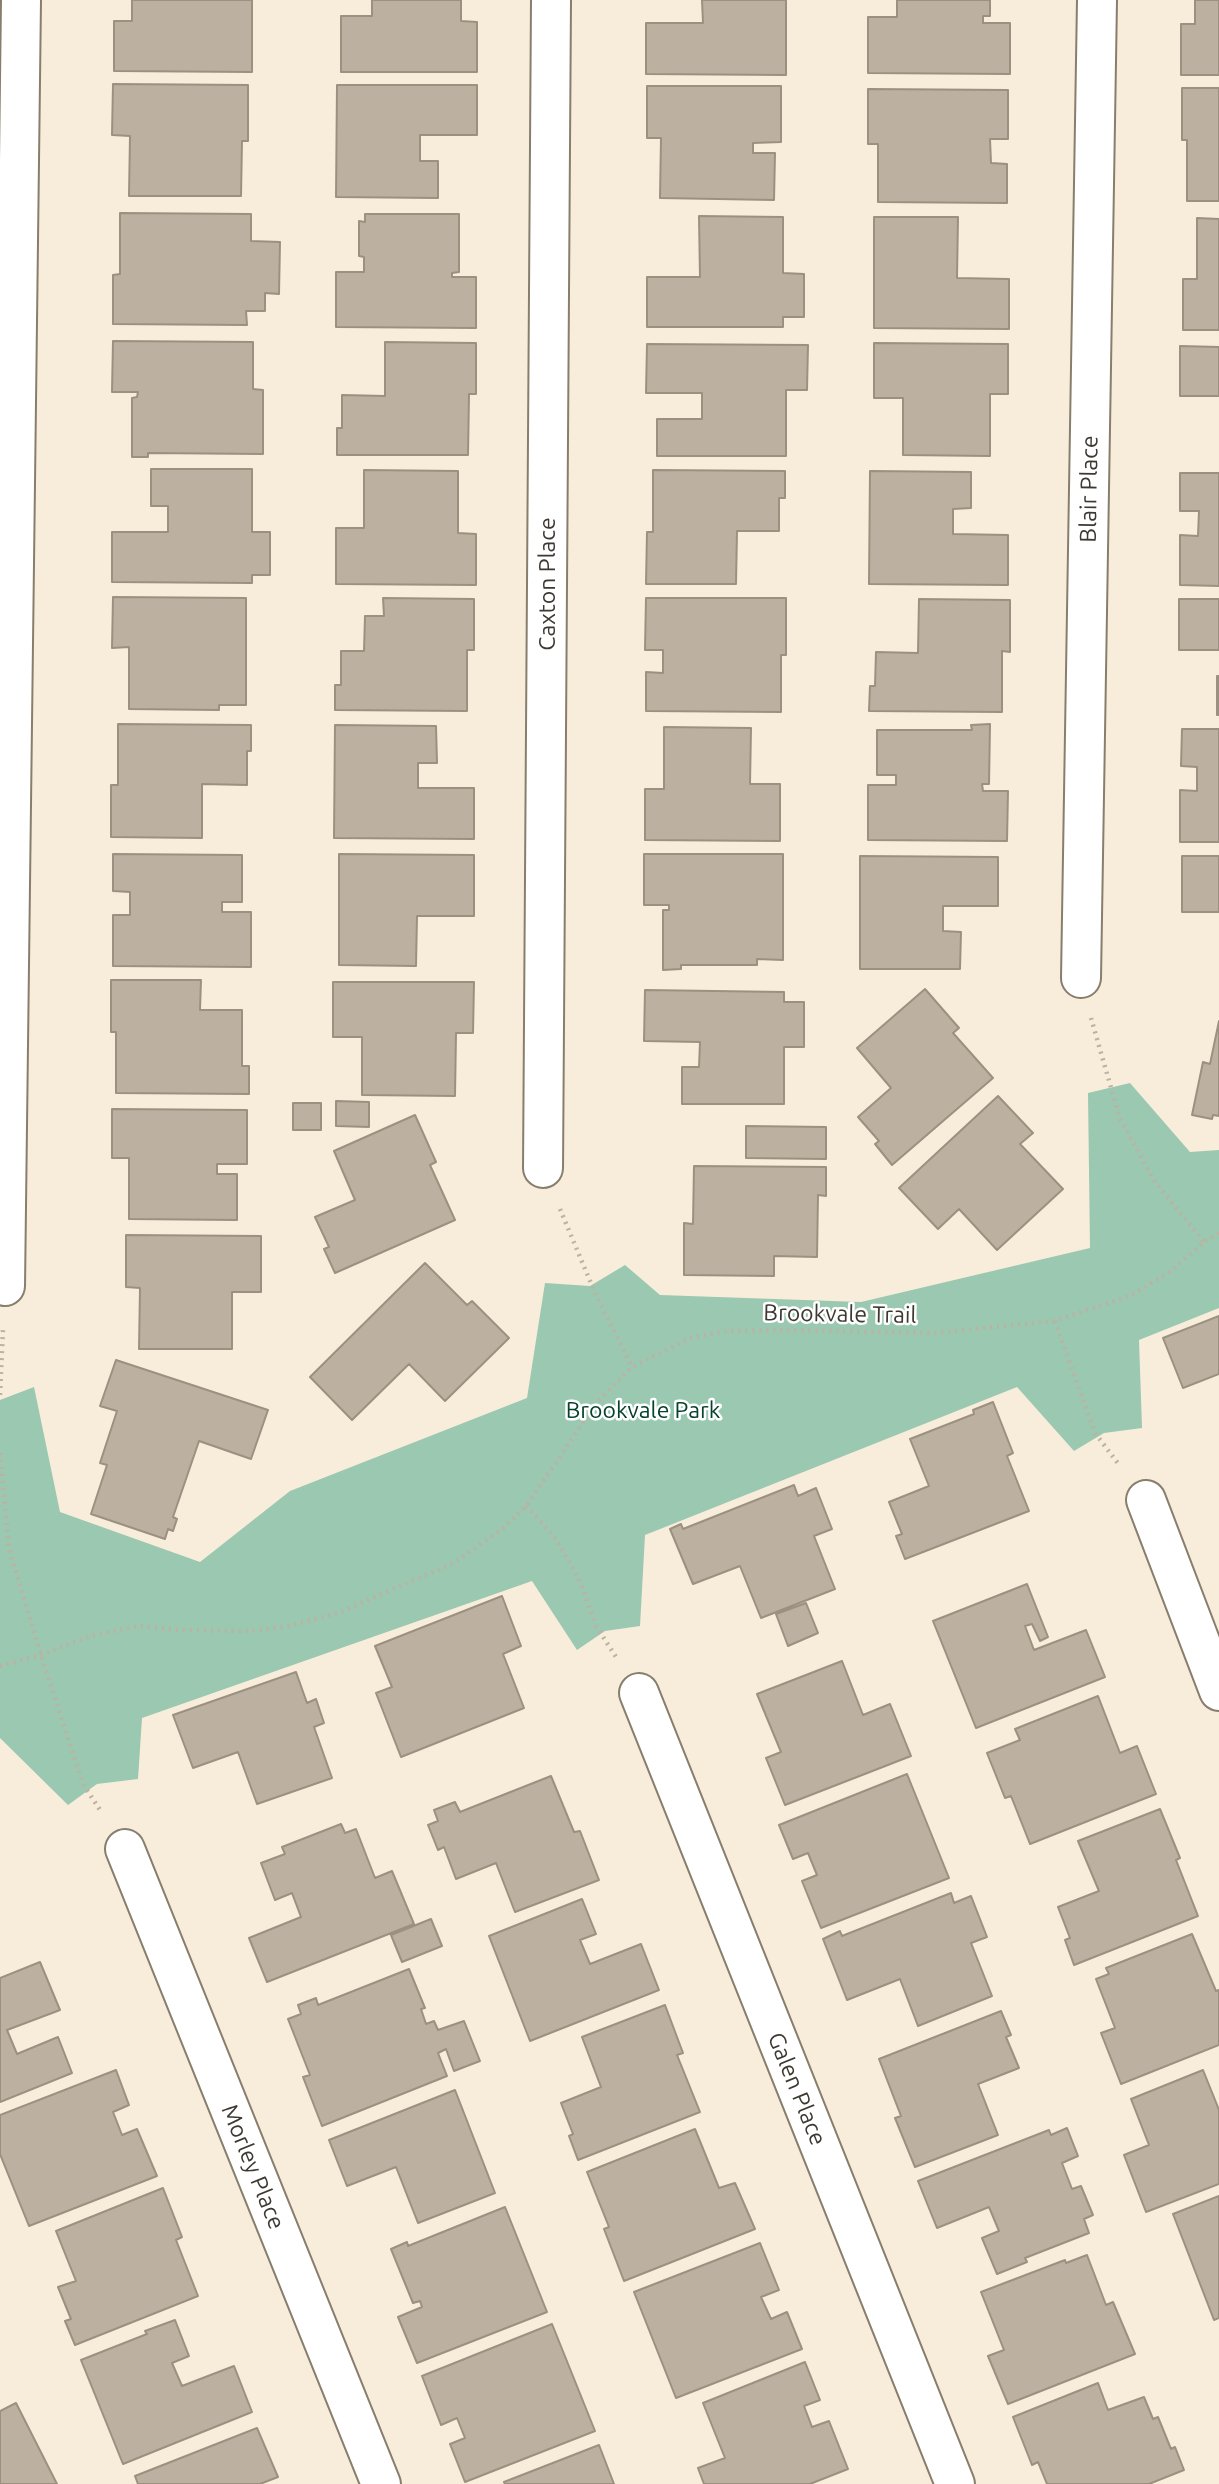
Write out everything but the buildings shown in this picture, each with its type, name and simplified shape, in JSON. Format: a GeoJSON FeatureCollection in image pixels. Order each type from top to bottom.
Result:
{"type":"FeatureCollection","features":[{"type":"Feature","properties":{"kind":"street"},"geometry":{"type":"LineString","coordinates":[[5,1286],[21,0]]}},
{"type":"Feature","properties":{"kind":"street","name":"Caxton Place"},"geometry":{"type":"LineString","coordinates":[[543,1168],[551,0]]}},
{"type":"Feature","properties":{"kind":"street","name":"Blair Place"},"geometry":{"type":"LineString","coordinates":[[1081,978],[1097,0]]}},
{"type":"Feature","properties":{"kind":"street"},"geometry":{"type":"LineString","coordinates":[[1146,1500],[1219,1691]]}},
{"type":"Feature","properties":{"kind":"street","name":"Galen Place"},"geometry":{"type":"LineString","coordinates":[[639,1693],[954,2484]]}},
{"type":"Feature","properties":{"kind":"street","name":"Morley Place"},"geometry":{"type":"LineString","coordinates":[[125,1849],[382,2484]]}},
{"type":"Feature","properties":{"kind":"path"},"geometry":{"type":"LineString","coordinates":[[1081,978],[1120,1119],[1155,1182],[1204,1242]]}},
{"type":"Feature","properties":{"kind":"path"},"geometry":{"type":"LineString","coordinates":[[543,1168],[595,1293],[632,1367]]}},
{"type":"Feature","properties":{"kind":"path","name":"Brookvale Trail"},"geometry":{"type":"LineString","coordinates":[[0,1666],[41,1655],[90,1636],[138,1626],[178,1630],[249,1631],[289,1626],[338,1613],[456,1562],[503,1528],[526,1506],[598,1401],[632,1367],[690,1338],[724,1331],[932,1333],[1055,1321],[1132,1295],[1171,1271],[1204,1242],[1219,1233]]}},
{"type":"Feature","properties":{"kind":"path"},"geometry":{"type":"LineString","coordinates":[[0,1395],[5,1286]]}},
{"type":"Feature","properties":{"kind":"path"},"geometry":{"type":"LineString","coordinates":[[1055,1321],[1095,1433],[1146,1500]]}},
{"type":"Feature","properties":{"kind":"path"},"geometry":{"type":"LineString","coordinates":[[0,1453],[9,1549],[41,1655],[83,1784],[125,1849]]}},
{"type":"Feature","properties":{"kind":"path"},"geometry":{"type":"LineString","coordinates":[[526,1506],[554,1536],[579,1579],[596,1626],[639,1693]]}},
{"type":"Feature","properties":{"kind":"green space","name":"Brookvale Park"},"geometry":{"type":"Polygon","coordinates":[[[1130,1083],[1190,1152],[1219,1150],[1219,1308],[1139,1340],[1142,1428],[1104,1433],[1074,1451],[1017,1387],[645,1535],[640,1626],[605,1631],[577,1650],[532,1581],[142,1718],[138,1779],[97,1784],[68,1805],[0,1738],[0,1400],[34,1387],[60,1512],[200,1562],[290,1491],[527,1398],[545,1283],[590,1286],[625,1265],[660,1295],[861,1302],[1090,1248],[1088,1093],[1130,1083]]]}}]}
